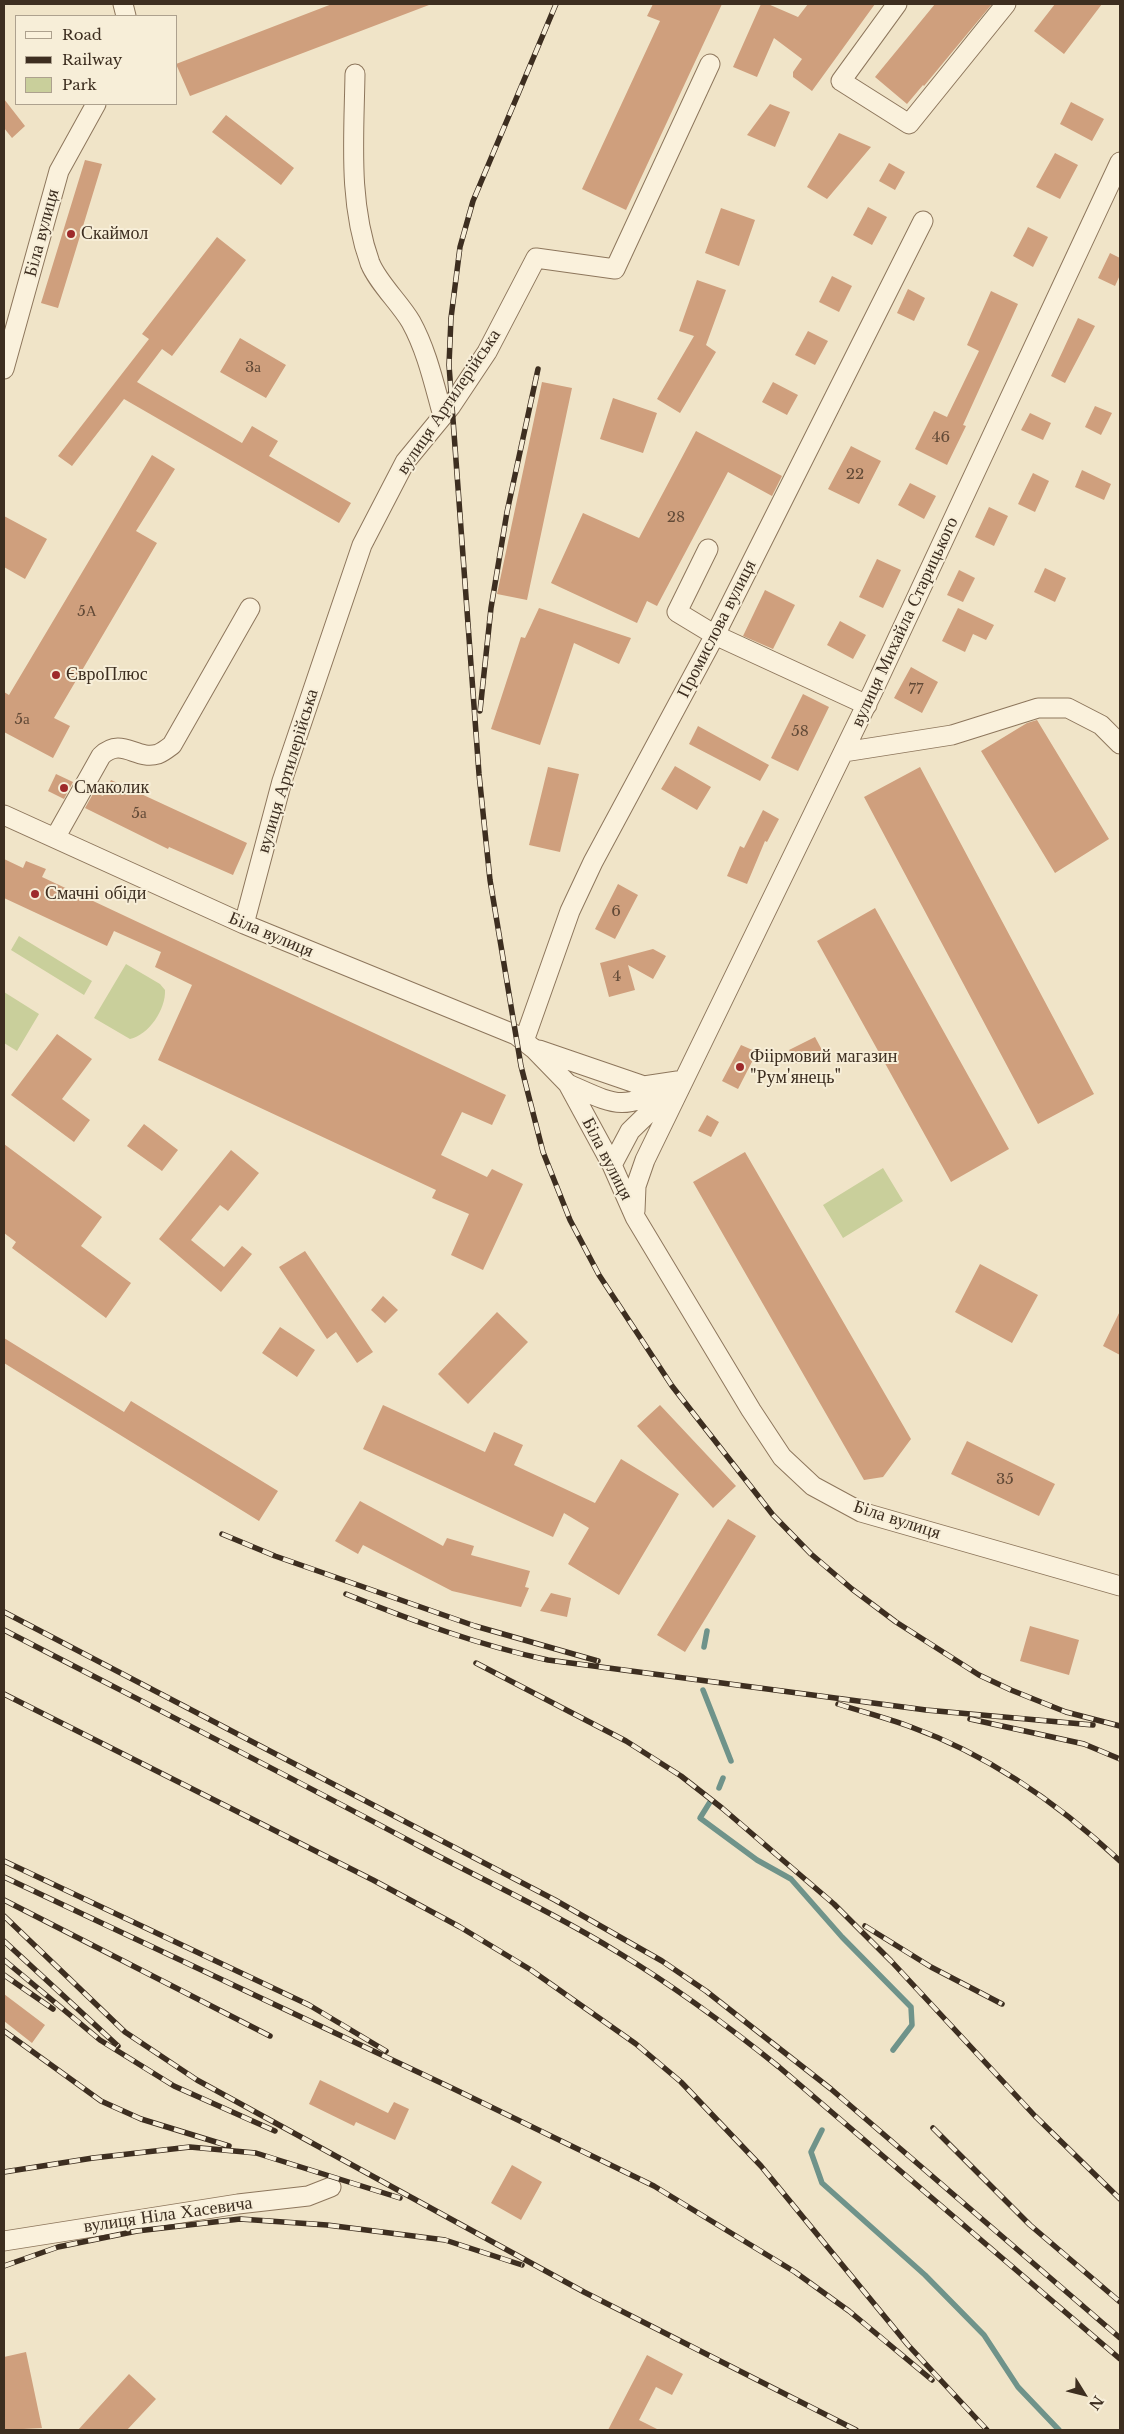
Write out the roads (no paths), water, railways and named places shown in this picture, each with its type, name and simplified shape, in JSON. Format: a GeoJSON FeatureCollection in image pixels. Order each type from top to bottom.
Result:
{"type":"FeatureCollection","features":[{"type":"Feature","properties":{"kind":"street"},"geometry":{"type":"LineString","coordinates":[[897,4],[841,81],[909,124],[1006,4]]}},
{"type":"Feature","properties":{"kind":"street","name":"вулиця Артилерійська"},"geometry":{"type":"LineString","coordinates":[[244,924],[282,781],[362,545],[406,462],[443,416],[486,352],[536,258],[615,269],[710,64]]}},
{"type":"Feature","properties":{"kind":"street"},"geometry":{"type":"LineString","coordinates":[[355,74],[353,185],[360,233],[371,265],[399,302],[424,347],[443,416]]}},
{"type":"Feature","properties":{"kind":"street","name":"Біла вулиця"},"geometry":{"type":"LineString","coordinates":[[4,369],[59,171],[95,105]]}},
{"type":"Feature","properties":{"kind":"street","name":"вулиця Михайла Старицького"},"geometry":{"type":"LineString","coordinates":[[635,1217],[636,1186],[644,1160],[867,705],[1120,162]]}},
{"type":"Feature","properties":{"kind":"street","name":"Промислова вулиця"},"geometry":{"type":"LineString","coordinates":[[529,1045],[574,903],[593,862],[715,635],[922,221]]}},
{"type":"Feature","properties":{"kind":"street"},"geometry":{"type":"LineString","coordinates":[[708,549],[677,612],[715,635],[867,705]]}},
{"type":"Feature","properties":{"kind":"street"},"geometry":{"type":"LineString","coordinates":[[55,838],[101,756],[108,750],[116,747],[145,755],[158,754],[172,745],[250,608]]}},
{"type":"Feature","properties":{"kind":"street"},"geometry":{"type":"LineString","coordinates":[[844,752],[952,735],[1038,708],[1068,708],[1101,725],[1120,744]]}},
{"type":"Feature","properties":{"kind":"street","name":"Біла вулиця"},"geometry":{"type":"LineString","coordinates":[[4,815],[244,924],[516,1035],[529,1045],[568,1084],[612,1165],[635,1217],[751,1410],[782,1457],[813,1486],[861,1512],[1120,1586]]}},
{"type":"Feature","properties":{"kind":"street"},"geometry":{"type":"LineString","coordinates":[[529,1045],[644,1086],[684,1080]]}},
{"type":"Feature","properties":{"kind":"street"},"geometry":{"type":"LineString","coordinates":[[568,1084],[612,1104],[639,1102],[684,1080]]}},
{"type":"Feature","properties":{"kind":"street","name":"вулиця Михайла Старицького"},"geometry":{"type":"LineString","coordinates":[[612,1165],[630,1131],[684,1080]]}},
{"type":"Feature","properties":{"kind":"street","name":"вулиця Ніла Хасевича"},"geometry":{"type":"LineString","coordinates":[[4,2241],[228,2206],[308,2196],[331,2187]]}},
{"type":"Feature","properties":{"kind":"waterway"},"geometry":{"type":"LineString","coordinates":[[704,1647],[707,1631]]}},
{"type":"Feature","properties":{"kind":"waterway"},"geometry":{"type":"LineString","coordinates":[[703,1690],[731,1761]]}},
{"type":"Feature","properties":{"kind":"waterway"},"geometry":{"type":"LineString","coordinates":[[719,1788],[723,1778]]}},
{"type":"Feature","properties":{"kind":"waterway"},"geometry":{"type":"LineString","coordinates":[[710,1802],[700,1818],[757,1860],[791,1879],[842,1937],[911,2007],[912,2025],[893,2050]]}},
{"type":"Feature","properties":{"kind":"waterway"},"geometry":{"type":"LineString","coordinates":[[822,2130],[811,2152],[822,2183],[925,2275],[984,2335],[1018,2387],[1059,2430]]}},
{"type":"Feature","properties":{"kind":"railway"},"geometry":{"type":"LineString","coordinates":[[556,4],[473,201],[460,247],[451,318],[449,365],[479,774],[490,880],[521,1066],[543,1152],[570,1220],[599,1275],[672,1386],[773,1515],[811,1554],[852,1589],[896,1622],[979,1675],[1066,1712],[1120,1726]]}},
{"type":"Feature","properties":{"kind":"railway"},"geometry":{"type":"LineString","coordinates":[[480,711],[491,608],[507,512],[538,369]]}},
{"type":"Feature","properties":{"kind":"railway"},"geometry":{"type":"LineString","coordinates":[[222,1534],[275,1556],[475,1626],[598,1661]]}},
{"type":"Feature","properties":{"kind":"railway"},"geometry":{"type":"LineString","coordinates":[[346,1594],[446,1631],[496,1647],[548,1660],[926,1710],[1093,1725]]}},
{"type":"Feature","properties":{"kind":"railway"},"geometry":{"type":"LineString","coordinates":[[4,1612],[555,1900],[662,1961],[706,1991],[831,2089],[1120,2338]]}},
{"type":"Feature","properties":{"kind":"railway"},"geometry":{"type":"LineString","coordinates":[[4,1630],[546,1912],[595,1939],[660,1979],[721,2022],[779,2067],[1120,2359]]}},
{"type":"Feature","properties":{"kind":"railway"},"geometry":{"type":"LineString","coordinates":[[476,1663],[626,1741],[681,1776],[722,1808],[834,1904],[891,1961],[1035,2116],[1120,2199]]}},
{"type":"Feature","properties":{"kind":"railway"},"geometry":{"type":"LineString","coordinates":[[4,1694],[373,1880],[460,1927],[531,1970],[636,2044],[681,2082],[761,2166],[908,2345],[987,2430]]}},
{"type":"Feature","properties":{"kind":"railway"},"geometry":{"type":"LineString","coordinates":[[838,1704],[902,1724],[940,1739],[996,1767],[1048,1801],[1120,1861]]}},
{"type":"Feature","properties":{"kind":"railway"},"geometry":{"type":"LineString","coordinates":[[970,1719],[1084,1744],[1120,1759]]}},
{"type":"Feature","properties":{"kind":"railway"},"geometry":{"type":"LineString","coordinates":[[4,1861],[309,2005],[386,2051]]}},
{"type":"Feature","properties":{"kind":"railway"},"geometry":{"type":"LineString","coordinates":[[4,1877],[454,2089],[654,2186],[795,2272],[849,2311],[932,2380]]}},
{"type":"Feature","properties":{"kind":"railway"},"geometry":{"type":"LineString","coordinates":[[4,1900],[270,2036]]}},
{"type":"Feature","properties":{"kind":"railway"},"geometry":{"type":"LineString","coordinates":[[4,1916],[125,2032],[197,2080],[584,2292],[856,2430]]}},
{"type":"Feature","properties":{"kind":"railway"},"geometry":{"type":"LineString","coordinates":[[865,1926],[931,1967],[1002,2004]]}},
{"type":"Feature","properties":{"kind":"railway"},"geometry":{"type":"LineString","coordinates":[[4,1941],[118,2046]]}},
{"type":"Feature","properties":{"kind":"railway"},"geometry":{"type":"LineString","coordinates":[[4,1960],[100,2040],[174,2086],[275,2131]]}},
{"type":"Feature","properties":{"kind":"railway"},"geometry":{"type":"LineString","coordinates":[[4,1975],[53,2009]]}},
{"type":"Feature","properties":{"kind":"railway"},"geometry":{"type":"LineString","coordinates":[[4,2031],[101,2101],[141,2119],[229,2146]]}},
{"type":"Feature","properties":{"kind":"railway"},"geometry":{"type":"LineString","coordinates":[[933,2128],[1030,2225],[1120,2302]]}},
{"type":"Feature","properties":{"kind":"railway"},"geometry":{"type":"LineString","coordinates":[[4,2172],[93,2158],[190,2147],[256,2153],[400,2198]]}},
{"type":"Feature","properties":{"kind":"railway"},"geometry":{"type":"LineString","coordinates":[[4,2266],[58,2247],[137,2231],[240,2219],[327,2225],[445,2240],[522,2265]]}},
{"type":"Feature","properties":{"kind":"place","name":"Скаймол"},"geometry":{"type":"Point","coordinates":[71,234]}},
{"type":"Feature","properties":{"kind":"place","name":"ЄвроПлюс"},"geometry":{"type":"Point","coordinates":[56,675]}},
{"type":"Feature","properties":{"kind":"place","name":"Смаколик"},"geometry":{"type":"Point","coordinates":[64,788]}},
{"type":"Feature","properties":{"kind":"place","name":"Смачні обіди"},"geometry":{"type":"Point","coordinates":[35,894]}},
{"type":"Feature","properties":{"kind":"place","name":"Фіірмовий магазин \"Рум'янець\""},"geometry":{"type":"Point","coordinates":[740,1067]}}]}
